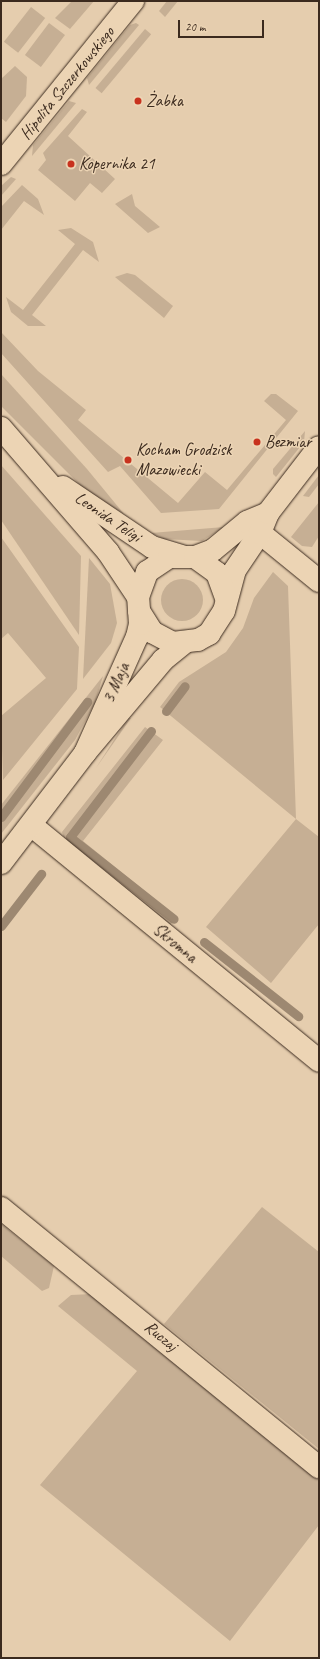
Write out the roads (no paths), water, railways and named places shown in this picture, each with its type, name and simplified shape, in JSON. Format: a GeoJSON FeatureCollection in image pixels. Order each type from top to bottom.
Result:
{"type":"FeatureCollection","features":[{"type":"Feature","properties":{"kind":"street","name":"Hipolita Szczerkowskiego"},"geometry":{"type":"LineString","coordinates":[[1,164],[132,1]]}},
{"type":"Feature","properties":{"kind":"street","name":"Leonida Teligi"},"geometry":{"type":"LineString","coordinates":[[1,428],[108,552],[138,604]]}},
{"type":"Feature","properties":{"kind":"street","name":"3 Maja"},"geometry":{"type":"LineString","coordinates":[[1,863],[85,753],[163,660],[184,643],[198,640],[218,624],[235,570],[260,533],[268,513],[319,447]]}},
{"type":"Feature","properties":{"kind":"street","name":"Leonida Teligi"},"geometry":{"type":"LineString","coordinates":[[38,470],[152,546],[189,557]]}},
{"type":"Feature","properties":{"kind":"street","name":"3 Maja"},"geometry":{"type":"LineString","coordinates":[[85,753],[137,637],[138,604],[147,572],[169,557],[189,557],[213,550],[247,522],[268,513]]}},
{"type":"Feature","properties":{"kind":"street"},"geometry":{"type":"LineString","coordinates":[[260,533],[319,581]]}},
{"type":"Feature","properties":{"kind":"street"},"geometry":{"type":"LineString","coordinates":[[189,557],[217,573],[226,598]]}},
{"type":"Feature","properties":{"kind":"street"},"geometry":{"type":"LineString","coordinates":[[138,604],[157,635],[184,643]]}},
{"type":"Feature","properties":{"kind":"street","name":"Skromna"},"geometry":{"type":"LineString","coordinates":[[31,824],[319,1061]]}},
{"type":"Feature","properties":{"kind":"street","name":"Ruczaj"},"geometry":{"type":"LineString","coordinates":[[1,1208],[319,1467]]}},
{"type":"Feature","properties":{"kind":"waterway"},"geometry":{"type":"LineString","coordinates":[[166,711],[185,686]]}},
{"type":"Feature","properties":{"kind":"waterway"},"geometry":{"type":"LineString","coordinates":[[1,817],[87,702]]}},
{"type":"Feature","properties":{"kind":"waterway"},"geometry":{"type":"LineString","coordinates":[[151,731],[70,837],[174,919]]}},
{"type":"Feature","properties":{"kind":"waterway"},"geometry":{"type":"LineString","coordinates":[[1,926],[41,874]]}},
{"type":"Feature","properties":{"kind":"waterway"},"geometry":{"type":"LineString","coordinates":[[204,942],[298,1016]]}},
{"type":"Feature","properties":{"kind":"place","name":"Żabka"},"geometry":{"type":"Point","coordinates":[138,101]}},
{"type":"Feature","properties":{"kind":"place","name":"Kopernika 21"},"geometry":{"type":"Point","coordinates":[71,164]}},
{"type":"Feature","properties":{"kind":"place","name":"Bezmiar"},"geometry":{"type":"Point","coordinates":[257,442]}},
{"type":"Feature","properties":{"kind":"place","name":"Kocham Grodzisk Mazowiecki"},"geometry":{"type":"Point","coordinates":[128,460]}}]}
